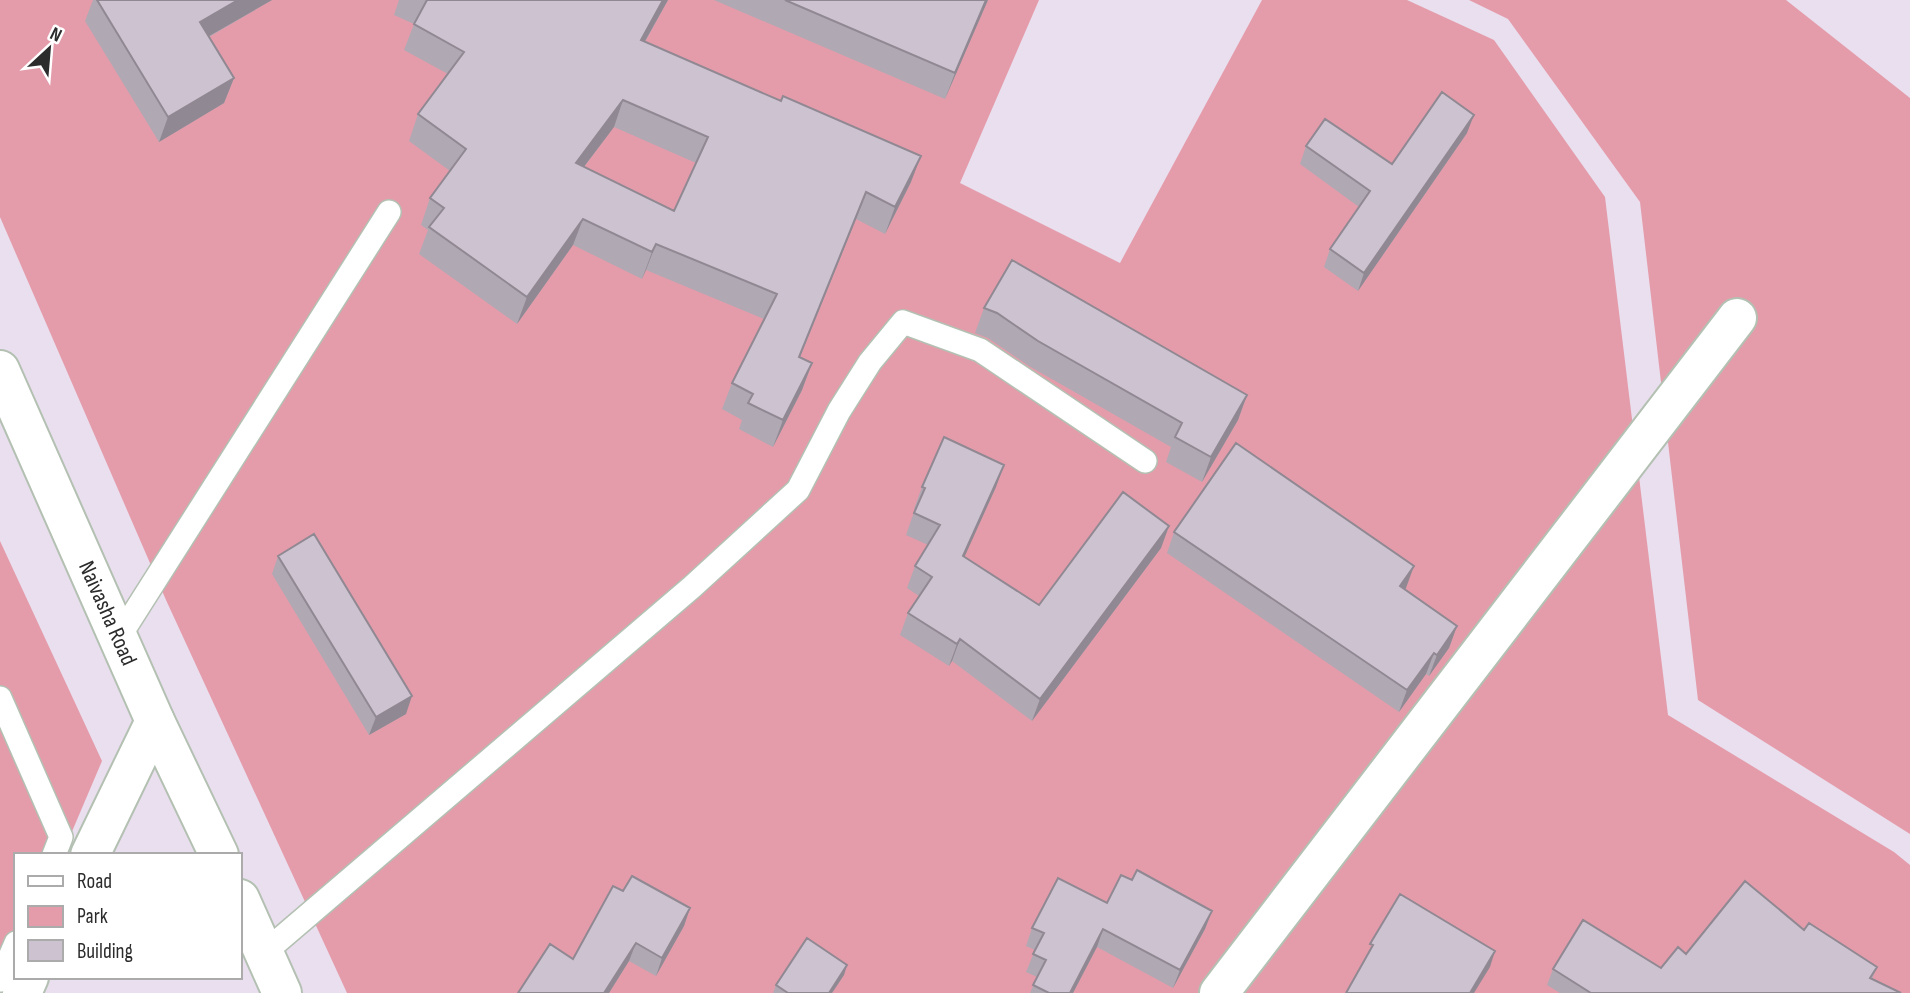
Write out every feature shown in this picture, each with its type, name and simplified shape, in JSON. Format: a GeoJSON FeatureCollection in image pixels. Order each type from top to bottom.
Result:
{"type":"FeatureCollection","features":[{"type":"Feature","properties":{"kind":"street"},"geometry":{"type":"LineString","coordinates":[[1219,993],[1737,318]]}},
{"type":"Feature","properties":{"kind":"street","name":"Naivasha Road"},"geometry":{"type":"LineString","coordinates":[[0,370],[155,721],[218,853]]}},
{"type":"Feature","properties":{"kind":"street"},"geometry":{"type":"LineString","coordinates":[[91,853],[155,721]]}},
{"type":"Feature","properties":{"kind":"street"},"geometry":{"type":"LineString","coordinates":[[242,903],[282,993]]}},
{"type":"Feature","properties":{"kind":"lane"},"geometry":{"type":"LineString","coordinates":[[119,638],[389,212]]}},
{"type":"Feature","properties":{"kind":"lane"},"geometry":{"type":"LineString","coordinates":[[265,953],[692,587],[798,490],[839,411],[870,362],[903,322],[980,350],[1145,461]]}},
{"type":"Feature","properties":{"kind":"lane"},"geometry":{"type":"LineString","coordinates":[[0,698],[61,838],[55,853]]}},
{"type":"Feature","properties":{"kind":"lane"},"geometry":{"type":"LineString","coordinates":[[0,980],[14,948]]}},
{"type":"Feature","properties":{"kind":"green space"},"geometry":{"type":"Polygon","coordinates":[[[0,0],[1039,0],[960,183],[1120,263],[1262,0],[1407,0],[1494,40],[1605,197],[1668,715],[1894,852],[1910,865],[1910,993],[347,993],[166,600],[0,217],[0,0]]]}},
{"type":"Feature","properties":{"kind":"green space"},"geometry":{"type":"Polygon","coordinates":[[[1469,0],[1786,0],[1910,98],[1910,834],[1698,700],[1640,202],[1508,19],[1469,0]]]}},
{"type":"Feature","properties":{"kind":"green space"},"geometry":{"type":"Polygon","coordinates":[[[0,541],[102,761],[63,853],[14,853],[14,969],[4,993],[0,993],[0,541]]]}},
{"type":"Feature","properties":{"kind":"building"},"geometry":{"type":"Polygon","coordinates":[[[97,0],[238,0],[200,22],[234,78],[168,117],[97,0]]]}},
{"type":"Feature","properties":{"kind":"building"},"geometry":{"type":"Polygon","coordinates":[[[427,0],[663,0],[641,40],[781,101],[783,96],[921,156],[895,207],[866,192],[799,357],[812,363],[783,420],[748,403],[753,394],[732,383],[777,294],[656,244],[652,252],[583,219],[527,297],[429,227],[444,208],[430,198],[466,149],[418,114],[464,52],[414,24],[427,0]],[[623,100],[576,163],[674,211],[708,137],[623,100]]]}},
{"type":"Feature","properties":{"kind":"building"},"geometry":{"type":"Polygon","coordinates":[[[785,0],[986,0],[955,73],[785,0]]]}},
{"type":"Feature","properties":{"kind":"building"},"geometry":{"type":"Polygon","coordinates":[[[1442,92],[1474,115],[1364,273],[1330,249],[1370,191],[1306,146],[1325,119],[1392,164],[1442,92]]]}},
{"type":"Feature","properties":{"kind":"building"},"geometry":{"type":"Polygon","coordinates":[[[1012,260],[1247,395],[1211,457],[1175,437],[1182,423],[1038,341],[997,313],[984,308],[1012,260]]]}},
{"type":"Feature","properties":{"kind":"building"},"geometry":{"type":"Polygon","coordinates":[[[944,437],[1004,465],[963,556],[1039,605],[1123,492],[1169,526],[1040,699],[960,639],[957,644],[908,613],[932,577],[915,566],[940,525],[914,513],[925,488],[922,487],[944,437]]]}},
{"type":"Feature","properties":{"kind":"building"},"geometry":{"type":"Polygon","coordinates":[[[1236,443],[1414,566],[1400,586],[1457,626],[1407,690],[1174,532],[1236,443]]]}},
{"type":"Feature","properties":{"kind":"building"},"geometry":{"type":"Polygon","coordinates":[[[314,534],[412,696],[376,717],[278,556],[314,534]]]}},
{"type":"Feature","properties":{"kind":"building"},"geometry":{"type":"Polygon","coordinates":[[[1137,870],[1212,911],[1180,970],[1103,929],[1070,993],[1049,993],[1033,985],[1046,960],[1033,954],[1044,933],[1032,928],[1058,878],[1107,903],[1121,875],[1132,880],[1137,870]]]}},
{"type":"Feature","properties":{"kind":"building"},"geometry":{"type":"Polygon","coordinates":[[[632,876],[690,908],[662,958],[636,943],[604,993],[518,993],[550,944],[573,959],[613,886],[623,891],[632,876]]]}},
{"type":"Feature","properties":{"kind":"building"},"geometry":{"type":"Polygon","coordinates":[[[1745,881],[1804,930],[1809,923],[1877,967],[1870,978],[1901,993],[1591,993],[1553,969],[1583,920],[1661,968],[1678,947],[1686,954],[1745,881]]]}},
{"type":"Feature","properties":{"kind":"building"},"geometry":{"type":"Polygon","coordinates":[[[1400,894],[1495,951],[1470,993],[1346,993],[1373,945],[1370,944],[1400,894]]]}},
{"type":"Feature","properties":{"kind":"building"},"geometry":{"type":"Polygon","coordinates":[[[807,938],[847,965],[829,993],[788,993],[776,985],[807,938]]]}}]}
